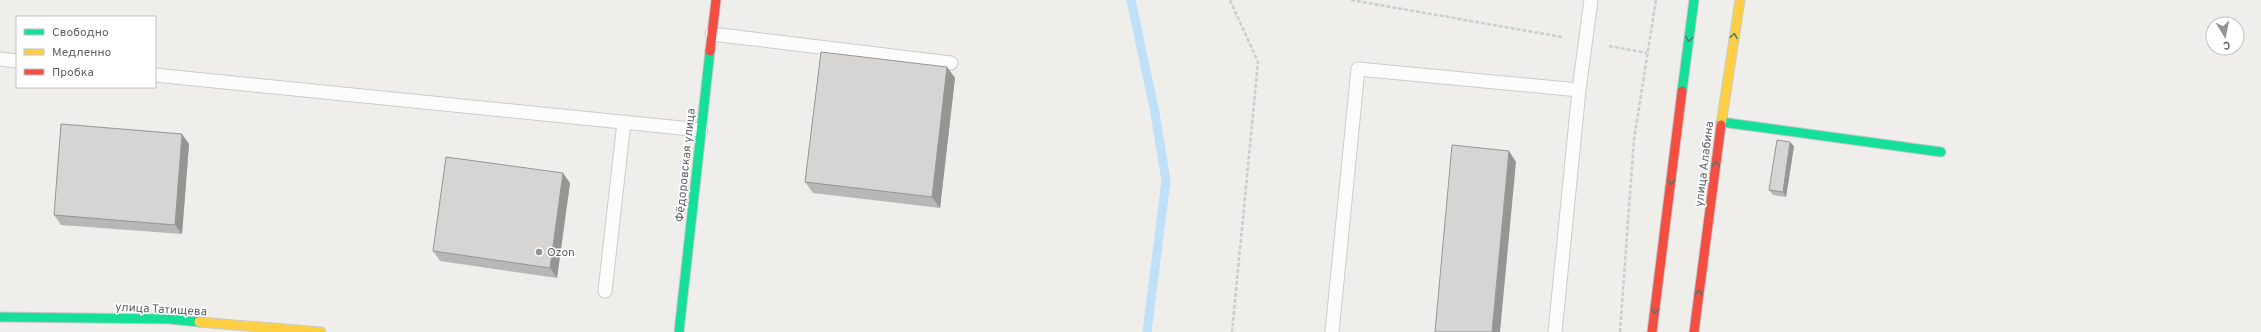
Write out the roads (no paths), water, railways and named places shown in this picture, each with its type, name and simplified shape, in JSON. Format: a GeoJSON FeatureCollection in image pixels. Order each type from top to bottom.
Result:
{"type":"FeatureCollection","features":[{"type":"Feature","properties":{"kind":"street","name":"Фёдоровская улица"},"geometry":{"type":"LineString","coordinates":[[679,332],[716,0]]}},
{"type":"Feature","properties":{"kind":"street"},"geometry":{"type":"LineString","coordinates":[[1652,332],[1694,0]]}},
{"type":"Feature","properties":{"kind":"street","name":"улица Алабина"},"geometry":{"type":"LineString","coordinates":[[1694,332],[1721,122],[1740,0]]}},
{"type":"Feature","properties":{"kind":"street"},"geometry":{"type":"LineString","coordinates":[[1721,122],[1941,152]]}},
{"type":"Feature","properties":{"kind":"street","name":"улица Татищева"},"geometry":{"type":"LineString","coordinates":[[0,316],[168,319],[321,332]]}},
{"type":"Feature","properties":{"kind":"lane"},"geometry":{"type":"LineString","coordinates":[[1555,332],[1579,90],[1592,0]]}},
{"type":"Feature","properties":{"kind":"lane"},"geometry":{"type":"LineString","coordinates":[[712,34],[951,63]]}},
{"type":"Feature","properties":{"kind":"lane"},"geometry":{"type":"LineString","coordinates":[[0,59],[16,61]]}},
{"type":"Feature","properties":{"kind":"lane"},"geometry":{"type":"LineString","coordinates":[[1332,332],[1358,69],[1579,90]]}},
{"type":"Feature","properties":{"kind":"lane"},"geometry":{"type":"LineString","coordinates":[[156,75],[701,130]]}},
{"type":"Feature","properties":{"kind":"lane"},"geometry":{"type":"LineString","coordinates":[[605,291],[624,122]]}},
{"type":"Feature","properties":{"kind":"waterway"},"geometry":{"type":"LineString","coordinates":[[1131,0],[1155,113],[1166,181],[1147,332]]}},
{"type":"Feature","properties":{"kind":"place","name":"Ozon"},"geometry":{"type":"Point","coordinates":[539,252]}}]}
